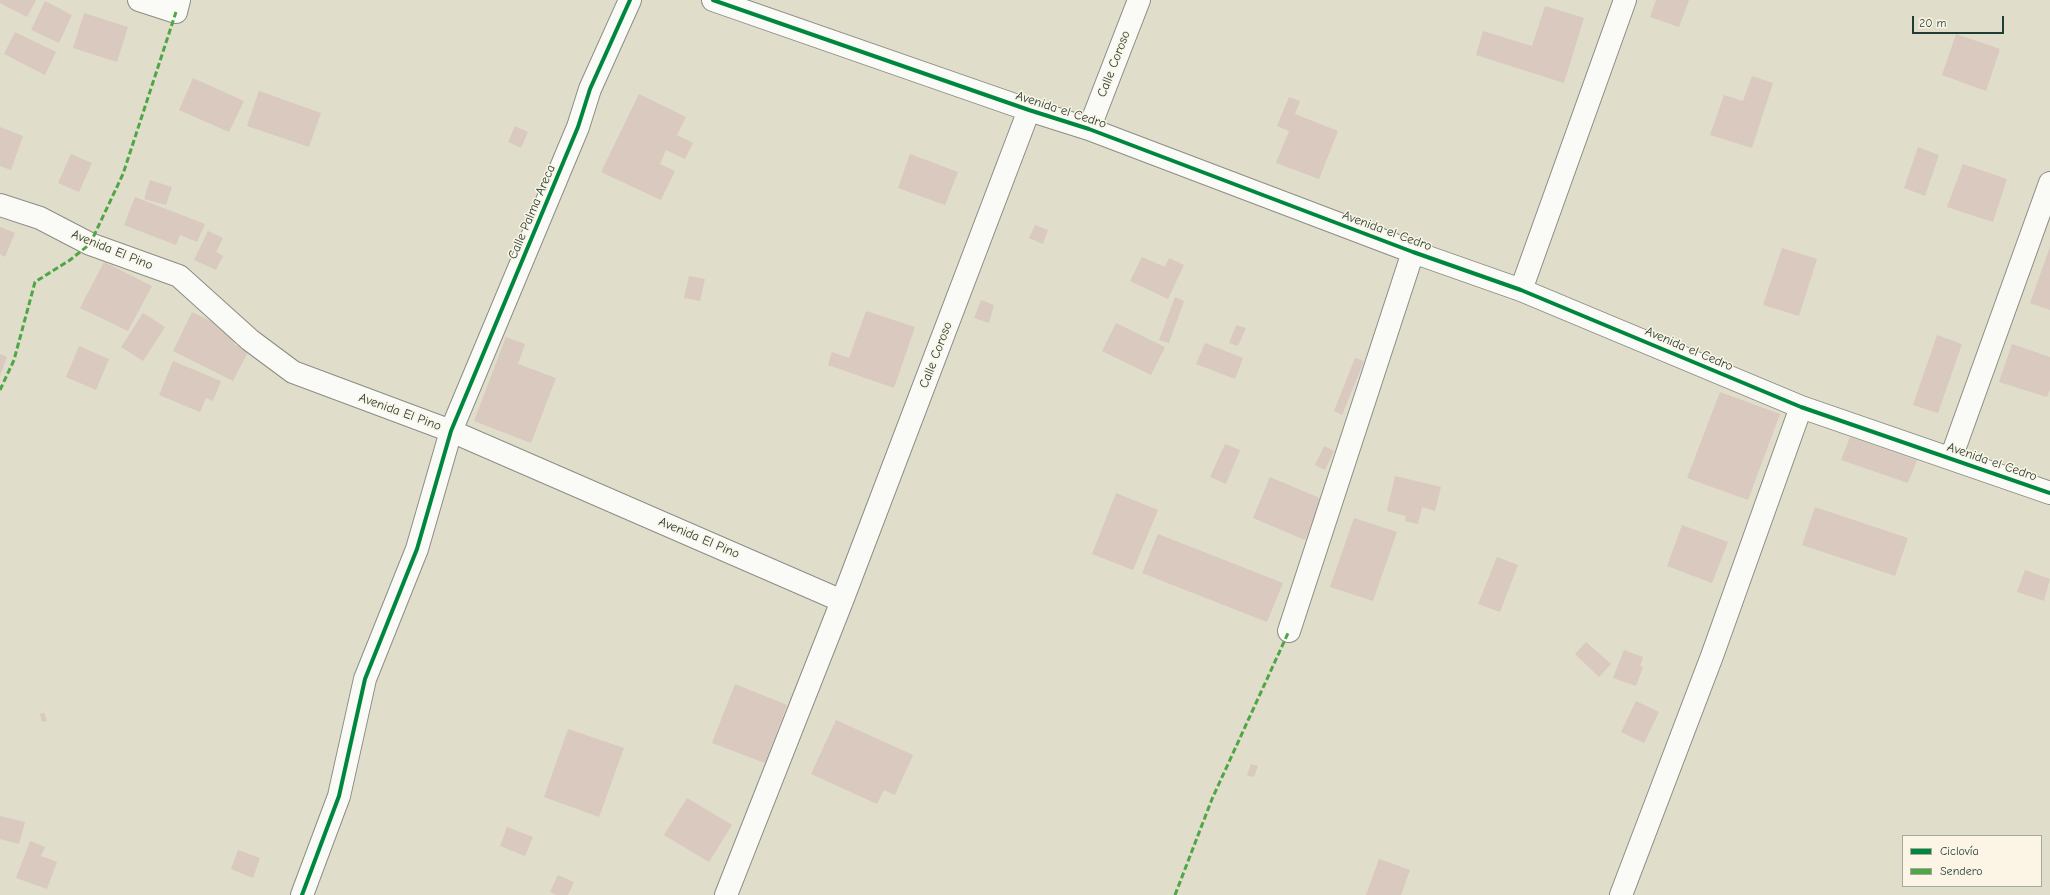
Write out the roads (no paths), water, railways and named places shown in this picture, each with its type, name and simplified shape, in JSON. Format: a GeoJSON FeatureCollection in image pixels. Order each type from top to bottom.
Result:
{"type":"FeatureCollection","features":[{"type":"Feature","properties":{"kind":"street"},"geometry":{"type":"LineString","coordinates":[[139,0],[177,6]]}},
{"type":"Feature","properties":{"kind":"street","name":"Calle Palma Areca"},"geometry":{"type":"LineString","coordinates":[[302,895],[339,796],[365,679],[417,549],[451,431],[578,127],[590,89],[630,0]]}},
{"type":"Feature","properties":{"kind":"street","name":"Avenida el Cedro"},"geometry":{"type":"LineString","coordinates":[[713,0],[1029,110],[1089,129],[1413,252],[1521,290],[1801,406],[2050,493]]}},
{"type":"Feature","properties":{"kind":"street","name":"Calle Coroso"},"geometry":{"type":"LineString","coordinates":[[1089,129],[1139,0]]}},
{"type":"Feature","properties":{"kind":"street"},"geometry":{"type":"LineString","coordinates":[[1521,290],[1625,0]]}},
{"type":"Feature","properties":{"kind":"street","name":"Calle Coroso"},"geometry":{"type":"LineString","coordinates":[[726,895],[842,601],[1029,110]]}},
{"type":"Feature","properties":{"kind":"street"},"geometry":{"type":"LineString","coordinates":[[1951,458],[2050,184]]}},
{"type":"Feature","properties":{"kind":"street","name":"Avenida El Pino"},"geometry":{"type":"LineString","coordinates":[[0,206],[40,218],[90,244],[179,276],[256,345],[293,372],[451,431],[842,601]]}},
{"type":"Feature","properties":{"kind":"street"},"geometry":{"type":"LineString","coordinates":[[1289,631],[1413,252]]}},
{"type":"Feature","properties":{"kind":"street"},"geometry":{"type":"LineString","coordinates":[[1621,895],[1712,656],[1801,406]]}}]}
